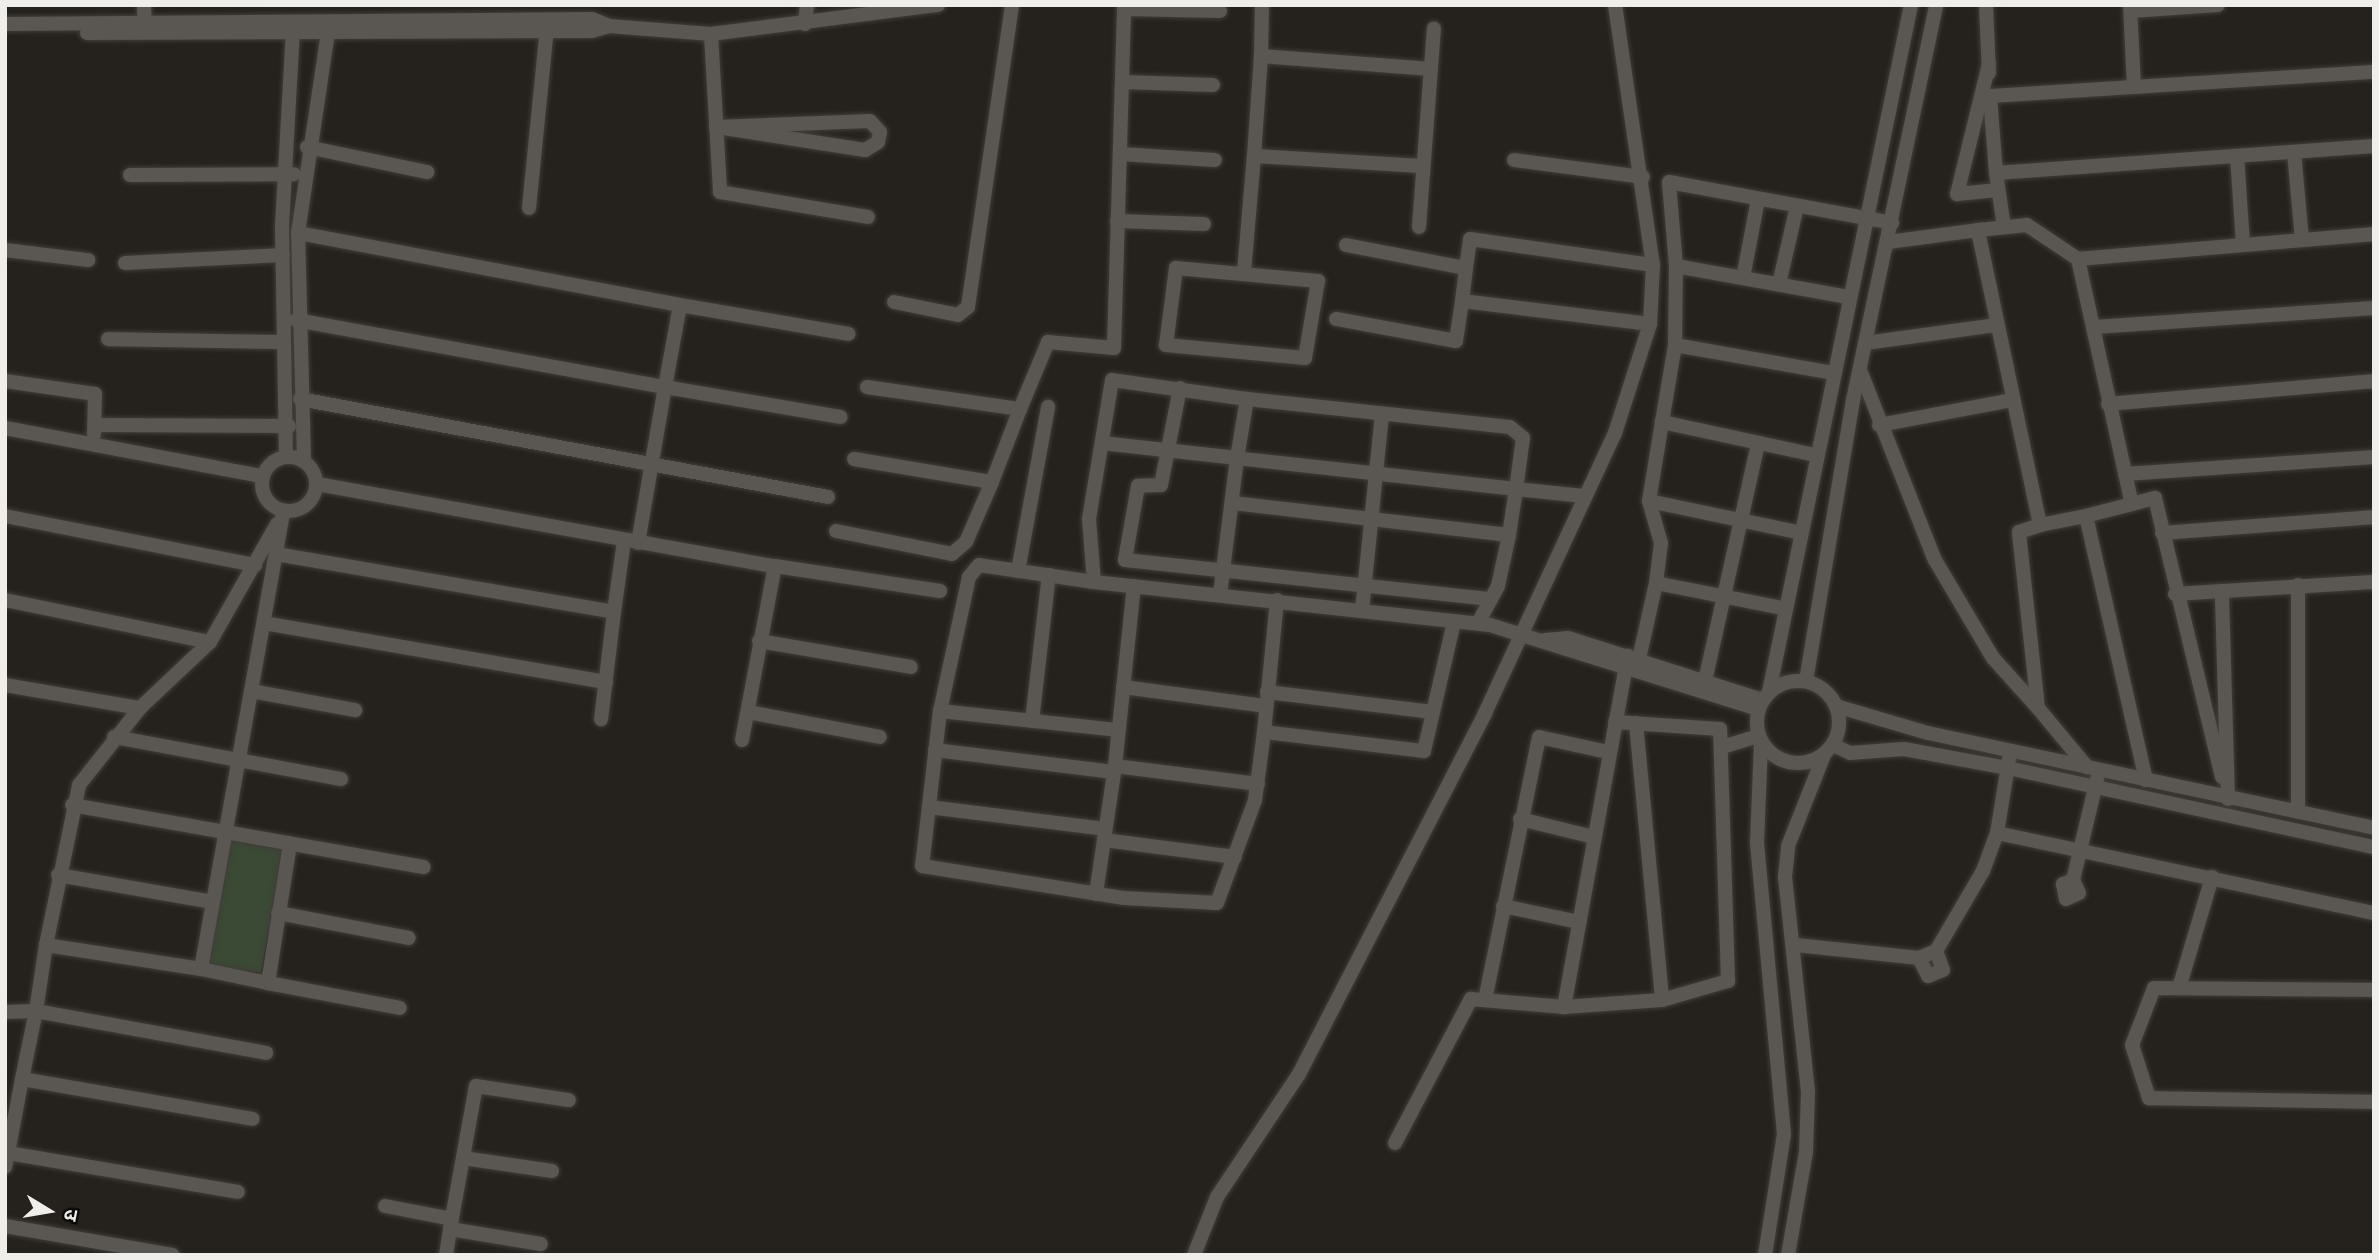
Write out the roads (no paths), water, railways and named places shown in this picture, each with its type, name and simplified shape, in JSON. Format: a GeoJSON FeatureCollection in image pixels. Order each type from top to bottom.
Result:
{"type":"FeatureCollection","features":[{"type":"Feature","properties":{"kind":"street"},"geometry":{"type":"LineString","coordinates":[[144,5],[146,28]]}},
{"type":"Feature","properties":{"kind":"street"},"geometry":{"type":"LineString","coordinates":[[805,24],[807,5]]}},
{"type":"Feature","properties":{"kind":"street"},"geometry":{"type":"LineString","coordinates":[[5,33],[549,18],[592,19],[610,26],[711,34],[938,5]]}},
{"type":"Feature","properties":{"kind":"street"},"geometry":{"type":"LineString","coordinates":[[894,302],[958,315],[968,307],[1012,5]]}},
{"type":"Feature","properties":{"kind":"street"},"geometry":{"type":"LineString","coordinates":[[1244,272],[1261,56],[1262,5]]}},
{"type":"Feature","properties":{"kind":"street"},"geometry":{"type":"LineString","coordinates":[[1194,1255],[1217,1197],[1299,1074],[1523,633],[1637,379],[1650,324],[1653,265],[1643,177],[1615,5]]}},
{"type":"Feature","properties":{"kind":"street"},"geometry":{"type":"LineString","coordinates":[[1765,1255],[1784,1134],[1774,995],[1757,843],[1763,700],[1911,5]]}},
{"type":"Feature","properties":{"kind":"street"},"geometry":{"type":"LineString","coordinates":[[1806,681],[1853,401],[1936,5]]}},
{"type":"Feature","properties":{"kind":"street"},"geometry":{"type":"LineString","coordinates":[[1986,5],[1996,173],[2004,227]]}},
{"type":"Feature","properties":{"kind":"street"},"geometry":{"type":"LineString","coordinates":[[2134,86],[2131,8],[2218,5]]}},
{"type":"Feature","properties":{"kind":"street"},"geometry":{"type":"LineString","coordinates":[[836,531],[951,554],[966,542],[1048,342],[1114,348],[1124,7],[1220,11]]}},
{"type":"Feature","properties":{"kind":"street"},"geometry":{"type":"LineString","coordinates":[[529,208],[549,18]]}},
{"type":"Feature","properties":{"kind":"street"},"geometry":{"type":"LineString","coordinates":[[5,24],[146,28]]}},
{"type":"Feature","properties":{"kind":"street"},"geometry":{"type":"LineString","coordinates":[[317,484],[304,460],[296,320],[298,233],[303,174],[328,26]]}},
{"type":"Feature","properties":{"kind":"street"},"geometry":{"type":"LineString","coordinates":[[261,477],[286,456],[289,426],[283,255],[293,27]]}},
{"type":"Feature","properties":{"kind":"street"},"geometry":{"type":"LineString","coordinates":[[1419,227],[1434,29]]}},
{"type":"Feature","properties":{"kind":"street"},"geometry":{"type":"LineString","coordinates":[[711,34],[716,186],[727,197],[868,217]]}},
{"type":"Feature","properties":{"kind":"street"},"geometry":{"type":"LineString","coordinates":[[1261,56],[1431,69]]}},
{"type":"Feature","properties":{"kind":"street"},"geometry":{"type":"LineString","coordinates":[[1989,64],[1957,194],[1998,190]]}},
{"type":"Feature","properties":{"kind":"street"},"geometry":{"type":"LineString","coordinates":[[1990,96],[2374,72]]}},
{"type":"Feature","properties":{"kind":"street"},"geometry":{"type":"LineString","coordinates":[[1123,82],[1213,85]]}},
{"type":"Feature","properties":{"kind":"street"},"geometry":{"type":"LineString","coordinates":[[870,121],[859,129],[865,150],[716,127],[870,121]]}},
{"type":"Feature","properties":{"kind":"street"},"geometry":{"type":"LineString","coordinates":[[1996,173],[2374,146]]}},
{"type":"Feature","properties":{"kind":"street"},"geometry":{"type":"LineString","coordinates":[[307,148],[427,172]]}},
{"type":"Feature","properties":{"kind":"street"},"geometry":{"type":"LineString","coordinates":[[2294,152],[2302,240]]}},
{"type":"Feature","properties":{"kind":"street"},"geometry":{"type":"LineString","coordinates":[[1119,154],[1215,160]]}},
{"type":"Feature","properties":{"kind":"street"},"geometry":{"type":"LineString","coordinates":[[1254,156],[1423,166]]}},
{"type":"Feature","properties":{"kind":"street"},"geometry":{"type":"LineString","coordinates":[[2236,156],[2243,245]]}},
{"type":"Feature","properties":{"kind":"street"},"geometry":{"type":"LineString","coordinates":[[1514,160],[1643,177]]}},
{"type":"Feature","properties":{"kind":"street"},"geometry":{"type":"LineString","coordinates":[[130,175],[303,174]]}},
{"type":"Feature","properties":{"kind":"street"},"geometry":{"type":"LineString","coordinates":[[1564,1007],[1608,752],[1631,661],[1656,583],[1661,543],[1649,500],[1675,345],[1676,266],[1669,182],[1892,223]]}},
{"type":"Feature","properties":{"kind":"street"},"geometry":{"type":"LineString","coordinates":[[1743,278],[1758,199]]}},
{"type":"Feature","properties":{"kind":"street"},"geometry":{"type":"LineString","coordinates":[[1779,285],[1797,206]]}},
{"type":"Feature","properties":{"kind":"street"},"geometry":{"type":"LineString","coordinates":[[1117,221],[1204,224]]}},
{"type":"Feature","properties":{"kind":"street"},"geometry":{"type":"LineString","coordinates":[[1888,242],[2027,225],[2078,259],[2374,234]]}},
{"type":"Feature","properties":{"kind":"street"},"geometry":{"type":"LineString","coordinates":[[1978,230],[2040,525]]}},
{"type":"Feature","properties":{"kind":"street"},"geometry":{"type":"LineString","coordinates":[[298,233],[849,334]]}},
{"type":"Feature","properties":{"kind":"street"},"geometry":{"type":"LineString","coordinates":[[1336,318],[1456,341],[1470,239],[1653,265]]}},
{"type":"Feature","properties":{"kind":"street"},"geometry":{"type":"LineString","coordinates":[[1346,245],[1466,268]]}},
{"type":"Feature","properties":{"kind":"street"},"geometry":{"type":"LineString","coordinates":[[5,250],[88,260]]}},
{"type":"Feature","properties":{"kind":"street"},"geometry":{"type":"LineString","coordinates":[[124,263],[283,255]]}},
{"type":"Feature","properties":{"kind":"street"},"geometry":{"type":"LineString","coordinates":[[2078,259],[2132,504]]}},
{"type":"Feature","properties":{"kind":"street"},"geometry":{"type":"LineString","coordinates":[[1676,266],[1848,297]]}},
{"type":"Feature","properties":{"kind":"street"},"geometry":{"type":"LineString","coordinates":[[1176,268],[1244,272],[1318,281],[1305,358],[1166,345],[1176,268]]}},
{"type":"Feature","properties":{"kind":"street"},"geometry":{"type":"LineString","coordinates":[[1462,301],[1650,324]]}},
{"type":"Feature","properties":{"kind":"street"},"geometry":{"type":"LineString","coordinates":[[601,719],[614,612],[650,465],[680,305]]}},
{"type":"Feature","properties":{"kind":"street"},"geometry":{"type":"LineString","coordinates":[[2094,327],[2374,308]]}},
{"type":"Feature","properties":{"kind":"street"},"geometry":{"type":"LineString","coordinates":[[296,320],[840,417]]}},
{"type":"Feature","properties":{"kind":"street"},"geometry":{"type":"LineString","coordinates":[[1865,343],[1996,325]]}},
{"type":"Feature","properties":{"kind":"street"},"geometry":{"type":"LineString","coordinates":[[108,339],[284,342]]}},
{"type":"Feature","properties":{"kind":"street"},"geometry":{"type":"LineString","coordinates":[[1675,345],[1833,373]]}},
{"type":"Feature","properties":{"kind":"street"},"geometry":{"type":"LineString","coordinates":[[1860,370],[1879,425],[1935,560],[1993,658],[2093,769],[2095,786],[2073,880]]}},
{"type":"Feature","properties":{"kind":"street"},"geometry":{"type":"LineString","coordinates":[[1094,582],[1089,519],[1112,380],[1180,387],[1247,399],[1518,430],[1523,438],[1510,535],[1491,599],[1478,623]]}},
{"type":"Feature","properties":{"kind":"street"},"geometry":{"type":"LineString","coordinates":[[5,381],[90,392],[97,398],[92,444]]}},
{"type":"Feature","properties":{"kind":"street"},"geometry":{"type":"LineString","coordinates":[[2108,404],[2374,381]]}},
{"type":"Feature","properties":{"kind":"street"},"geometry":{"type":"LineString","coordinates":[[867,387],[1020,410]]}},
{"type":"Feature","properties":{"kind":"street"},"geometry":{"type":"LineString","coordinates":[[1096,894],[1119,730],[1130,585],[1125,560],[1134,495],[1138,486],[1161,485],[1180,387]]}},
{"type":"Feature","properties":{"kind":"street"},"geometry":{"type":"LineString","coordinates":[[1828,395],[1853,401]]}},
{"type":"Feature","properties":{"kind":"street"},"geometry":{"type":"LineString","coordinates":[[300,399],[828,498]]}},
{"type":"Feature","properties":{"kind":"street"},"geometry":{"type":"LineString","coordinates":[[1220,594],[1247,399]]}},
{"type":"Feature","properties":{"kind":"street"},"geometry":{"type":"LineString","coordinates":[[1879,425],[2013,400]]}},
{"type":"Feature","properties":{"kind":"street"},"geometry":{"type":"LineString","coordinates":[[1017,570],[1048,407]]}},
{"type":"Feature","properties":{"kind":"street"},"geometry":{"type":"LineString","coordinates":[[1362,611],[1367,514],[1382,415]]}},
{"type":"Feature","properties":{"kind":"street"},"geometry":{"type":"LineString","coordinates":[[1662,422],[1815,455]]}},
{"type":"Feature","properties":{"kind":"street"},"geometry":{"type":"LineString","coordinates":[[95,425],[289,426]]}},
{"type":"Feature","properties":{"kind":"street"},"geometry":{"type":"LineString","coordinates":[[5,428],[261,477]]}},
{"type":"Feature","properties":{"kind":"street"},"geometry":{"type":"LineString","coordinates":[[1102,443],[1374,477],[1584,496]]}},
{"type":"Feature","properties":{"kind":"street"},"geometry":{"type":"LineString","coordinates":[[1705,681],[1758,443]]}},
{"type":"Feature","properties":{"kind":"street"},"geometry":{"type":"LineString","coordinates":[[286,456],[304,460]]}},
{"type":"Feature","properties":{"kind":"street"},"geometry":{"type":"LineString","coordinates":[[2125,474],[2374,457]]}},
{"type":"Feature","properties":{"kind":"street"},"geometry":{"type":"LineString","coordinates":[[854,459],[992,482]]}},
{"type":"Feature","properties":{"kind":"street"},"geometry":{"type":"LineString","coordinates":[[261,477],[273,507],[284,510],[308,505],[317,484]]}},
{"type":"Feature","properties":{"kind":"street"},"geometry":{"type":"LineString","coordinates":[[317,484],[631,542],[940,591]]}},
{"type":"Feature","properties":{"kind":"street"},"geometry":{"type":"LineString","coordinates":[[2038,708],[2019,532],[2155,498],[2175,594],[2228,799]]}},
{"type":"Feature","properties":{"kind":"street"},"geometry":{"type":"LineString","coordinates":[[1649,500],[1798,532]]}},
{"type":"Feature","properties":{"kind":"street"},"geometry":{"type":"LineString","coordinates":[[1233,503],[1367,514],[1510,535]]}},
{"type":"Feature","properties":{"kind":"street"},"geometry":{"type":"LineString","coordinates":[[201,969],[284,510]]}},
{"type":"Feature","properties":{"kind":"street"},"geometry":{"type":"LineString","coordinates":[[238,1192],[7,1160],[72,805],[114,737],[140,708],[210,642],[284,510]]}},
{"type":"Feature","properties":{"kind":"street"},"geometry":{"type":"LineString","coordinates":[[5,516],[255,565]]}},
{"type":"Feature","properties":{"kind":"street"},"geometry":{"type":"LineString","coordinates":[[2086,516],[2146,780]]}},
{"type":"Feature","properties":{"kind":"street"},"geometry":{"type":"LineString","coordinates":[[2162,533],[2374,517]]}},
{"type":"Feature","properties":{"kind":"street"},"geometry":{"type":"LineString","coordinates":[[276,554],[614,612]]}},
{"type":"Feature","properties":{"kind":"street"},"geometry":{"type":"LineString","coordinates":[[1125,560],[1364,588],[1491,599]]}},
{"type":"Feature","properties":{"kind":"street"},"geometry":{"type":"LineString","coordinates":[[1277,600],[1258,784],[1217,903],[1096,894],[922,866],[940,711],[969,577],[979,565],[1094,582],[1277,600],[1454,622],[1478,623],[1631,661],[1763,700]]}},
{"type":"Feature","properties":{"kind":"street"},"geometry":{"type":"LineString","coordinates":[[742,740],[775,566]]}},
{"type":"Feature","properties":{"kind":"street"},"geometry":{"type":"LineString","coordinates":[[1032,721],[1049,575]]}},
{"type":"Feature","properties":{"kind":"street"},"geometry":{"type":"LineString","coordinates":[[2175,594],[2374,582]]}},
{"type":"Feature","properties":{"kind":"street"},"geometry":{"type":"LineString","coordinates":[[1656,583],[1782,608]]}},
{"type":"Feature","properties":{"kind":"street"},"geometry":{"type":"LineString","coordinates":[[2298,585],[2298,812]]}},
{"type":"Feature","properties":{"kind":"street"},"geometry":{"type":"LineString","coordinates":[[2222,591],[2228,799]]}},
{"type":"Feature","properties":{"kind":"street"},"geometry":{"type":"LineString","coordinates":[[5,600],[210,642]]}},
{"type":"Feature","properties":{"kind":"street"},"geometry":{"type":"LineString","coordinates":[[1264,732],[1424,751],[1454,622]]}},
{"type":"Feature","properties":{"kind":"street"},"geometry":{"type":"LineString","coordinates":[[264,623],[606,682]]}},
{"type":"Feature","properties":{"kind":"street"},"geometry":{"type":"LineString","coordinates":[[760,641],[911,667]]}},
{"type":"Feature","properties":{"kind":"street"},"geometry":{"type":"LineString","coordinates":[[1631,661],[1763,700],[1806,681]]}},
{"type":"Feature","properties":{"kind":"street"},"geometry":{"type":"LineString","coordinates":[[1806,681],[1836,706],[2011,751],[2374,828]]}},
{"type":"Feature","properties":{"kind":"street"},"geometry":{"type":"LineString","coordinates":[[5,685],[140,708]]}},
{"type":"Feature","properties":{"kind":"street"},"geometry":{"type":"LineString","coordinates":[[1123,687],[1433,712]]}},
{"type":"Feature","properties":{"kind":"street"},"geometry":{"type":"LineString","coordinates":[[251,691],[355,710]]}},
{"type":"Feature","properties":{"kind":"street"},"geometry":{"type":"LineString","coordinates":[[1788,1255],[1806,1152],[1800,992],[1796,945],[1785,877],[1788,846],[1828,750],[1836,706]]}},
{"type":"Feature","properties":{"kind":"street"},"geometry":{"type":"LineString","coordinates":[[940,711],[1119,730]]}},
{"type":"Feature","properties":{"kind":"street"},"geometry":{"type":"LineString","coordinates":[[748,712],[880,737]]}},
{"type":"Feature","properties":{"kind":"street"},"geometry":{"type":"LineString","coordinates":[[1395,1143],[1471,999],[1564,1007],[1662,1000],[1728,981],[1720,729],[1615,722]]}},
{"type":"Feature","properties":{"kind":"street"},"geometry":{"type":"LineString","coordinates":[[1636,723],[1662,1000]]}},
{"type":"Feature","properties":{"kind":"street"},"geometry":{"type":"LineString","coordinates":[[114,737],[341,779]]}},
{"type":"Feature","properties":{"kind":"street"},"geometry":{"type":"LineString","coordinates":[[1485,1000],[1520,819],[1539,737],[1608,752]]}},
{"type":"Feature","properties":{"kind":"street"},"geometry":{"type":"LineString","coordinates":[[1722,747],[1760,740]]}},
{"type":"Feature","properties":{"kind":"street"},"geometry":{"type":"LineString","coordinates":[[1760,740],[1770,754],[1797,764],[1828,750],[1850,753],[1903,749],[2095,786],[2374,847]]}},
{"type":"Feature","properties":{"kind":"street"},"geometry":{"type":"LineString","coordinates":[[936,751],[1258,784]]}},
{"type":"Feature","properties":{"kind":"street"},"geometry":{"type":"LineString","coordinates":[[1796,945],[1919,958],[1936,951],[1983,871],[1997,833],[2011,751]]}},
{"type":"Feature","properties":{"kind":"street"},"geometry":{"type":"LineString","coordinates":[[72,805],[424,867]]}},
{"type":"Feature","properties":{"kind":"street"},"geometry":{"type":"LineString","coordinates":[[929,807],[1235,857]]}},
{"type":"Feature","properties":{"kind":"street"},"geometry":{"type":"LineString","coordinates":[[1520,819],[1594,837]]}},
{"type":"Feature","properties":{"kind":"street"},"geometry":{"type":"LineString","coordinates":[[1997,833],[2212,877],[2374,914]]}},
{"type":"Feature","properties":{"kind":"street"},"geometry":{"type":"LineString","coordinates":[[268,983],[290,844]]}},
{"type":"Feature","properties":{"kind":"street"},"geometry":{"type":"LineString","coordinates":[[58,875],[213,902]]}},
{"type":"Feature","properties":{"kind":"street"},"geometry":{"type":"LineString","coordinates":[[2179,988],[2212,877]]}},
{"type":"Feature","properties":{"kind":"street"},"geometry":{"type":"LineString","coordinates":[[1503,906],[1579,922]]}},
{"type":"Feature","properties":{"kind":"street"},"geometry":{"type":"LineString","coordinates":[[278,913],[408,938]]}},
{"type":"Feature","properties":{"kind":"street"},"geometry":{"type":"LineString","coordinates":[[46,945],[201,969],[400,1008]]}},
{"type":"Feature","properties":{"kind":"street"},"geometry":{"type":"LineString","coordinates":[[1919,958],[1921,971],[1937,976],[1944,965],[1936,951]]}},
{"type":"Feature","properties":{"kind":"street"},"geometry":{"type":"LineString","coordinates":[[2374,990],[2154,988],[2132,1045],[2149,1098],[2374,1102]]}},
{"type":"Feature","properties":{"kind":"street"},"geometry":{"type":"LineString","coordinates":[[1774,995],[1800,992]]}},
{"type":"Feature","properties":{"kind":"street"},"geometry":{"type":"LineString","coordinates":[[5,1012],[36,1012],[266,1053]]}},
{"type":"Feature","properties":{"kind":"street"},"geometry":{"type":"LineString","coordinates":[[22,1079],[253,1119]]}},
{"type":"Feature","properties":{"kind":"street"},"geometry":{"type":"LineString","coordinates":[[446,1255],[476,1086],[569,1100]]}},
{"type":"Feature","properties":{"kind":"street"},"geometry":{"type":"LineString","coordinates":[[463,1158],[552,1171]]}},
{"type":"Feature","properties":{"kind":"street"},"geometry":{"type":"LineString","coordinates":[[385,1206],[541,1244]]}},
{"type":"Feature","properties":{"kind":"street"},"geometry":{"type":"LineString","coordinates":[[5,1226],[173,1255]]}}]}
